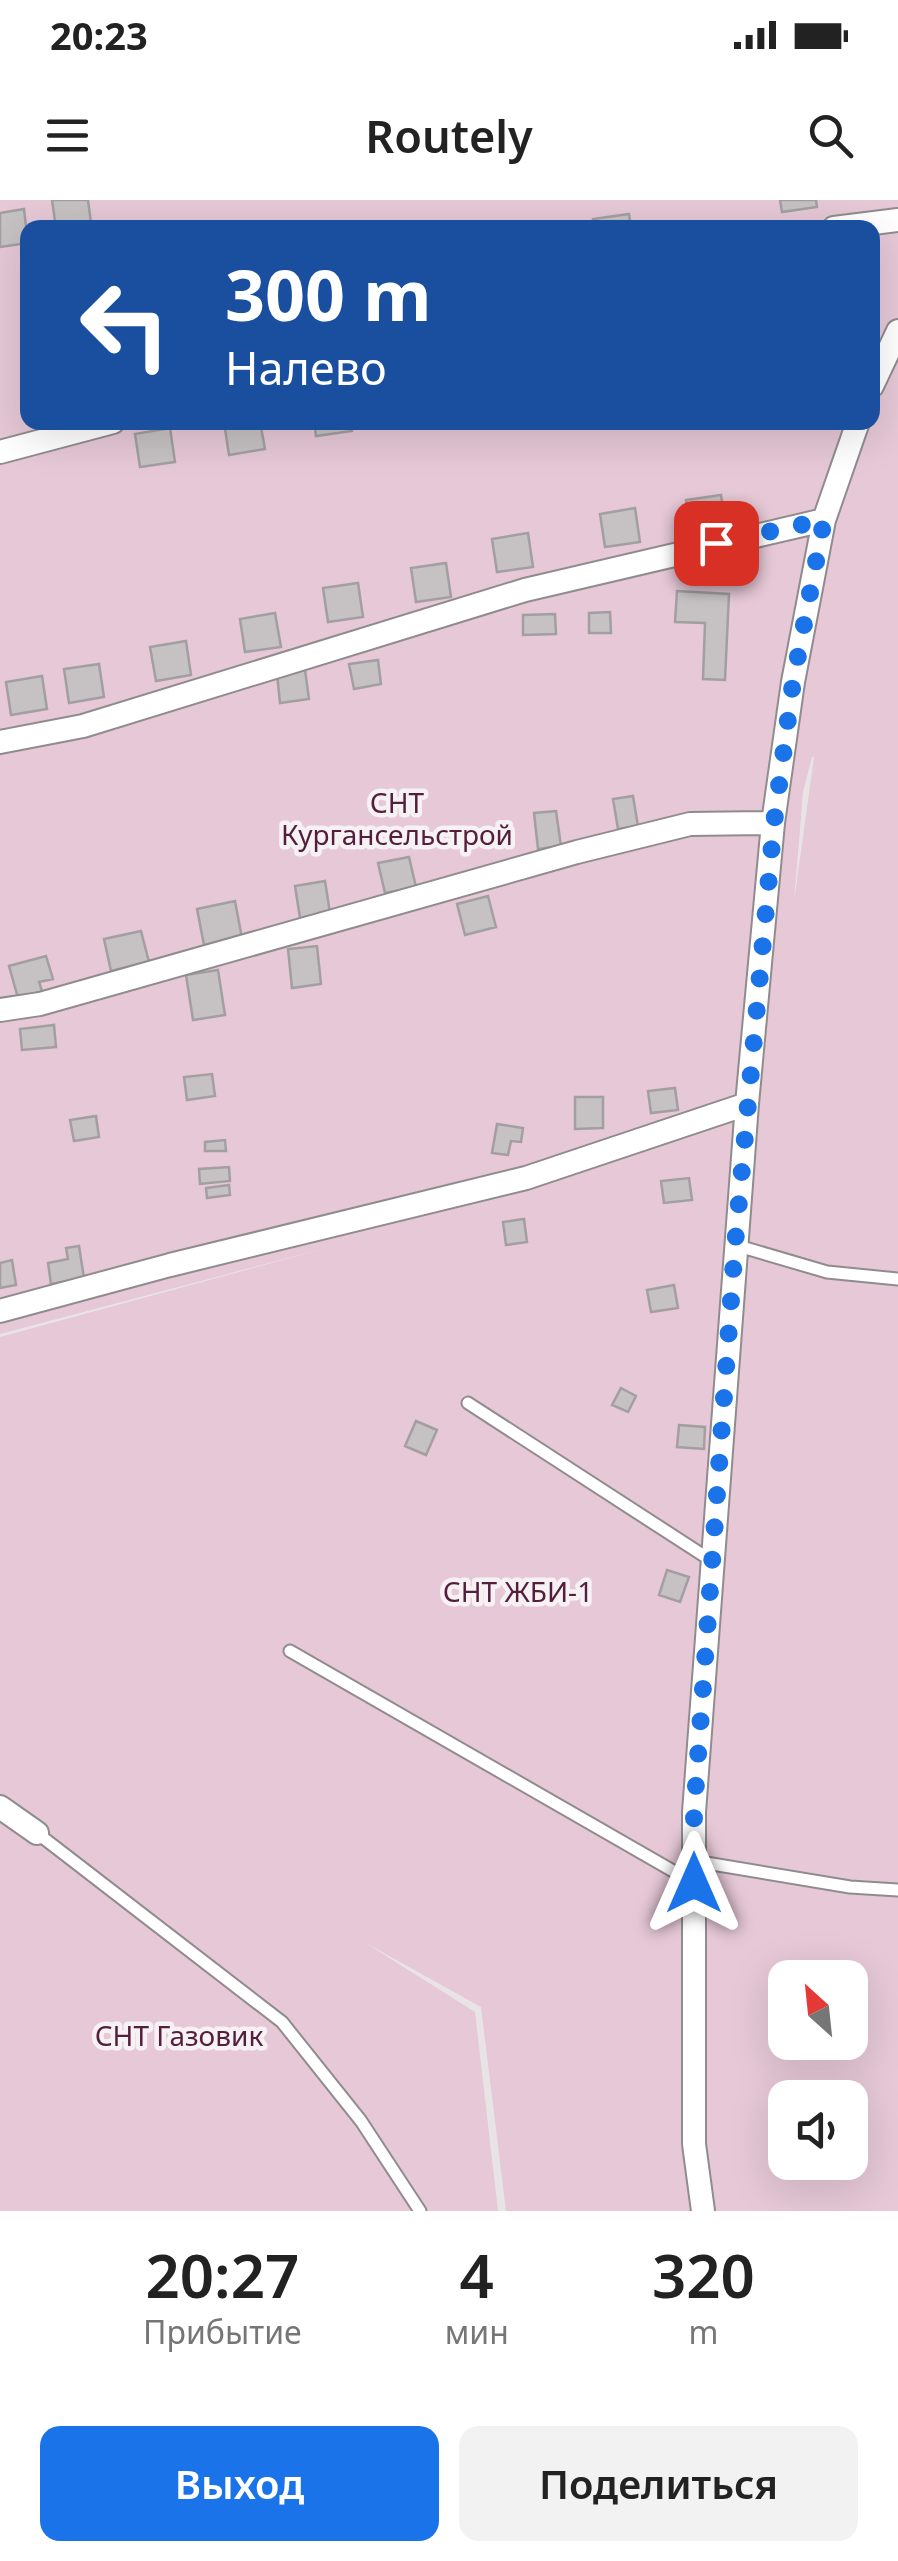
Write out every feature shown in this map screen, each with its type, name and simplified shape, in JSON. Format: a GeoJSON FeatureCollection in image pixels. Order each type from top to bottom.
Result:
{"type":"FeatureCollection","features":[{"type":"Feature","properties":{"kind":"street"},"geometry":{"type":"LineString","coordinates":[[880,369],[898,331]]}},
{"type":"Feature","properties":{"kind":"street"},"geometry":{"type":"LineString","coordinates":[[0,452],[82,430]]}},
{"type":"Feature","properties":{"kind":"street"},"geometry":{"type":"LineString","coordinates":[[703,2211],[694,2144],[694,1812],[747,1104],[774,823],[793,682],[824,520],[855,430]]}},
{"type":"Feature","properties":{"kind":"street"},"geometry":{"type":"LineString","coordinates":[[0,742],[82,726],[524,590],[824,520]]}},
{"type":"Feature","properties":{"kind":"street"},"geometry":{"type":"LineString","coordinates":[[0,1010],[58,999],[671,828],[690,824],[774,823]]}},
{"type":"Feature","properties":{"kind":"street"},"geometry":{"type":"LineString","coordinates":[[0,1311],[526,1178],[747,1104]]}},
{"type":"Feature","properties":{"kind":"street"},"geometry":{"type":"LineString","coordinates":[[0,1807],[37,1833]]}},
{"type":"Feature","properties":{"kind":"lane"},"geometry":{"type":"LineString","coordinates":[[735,1245],[826,1272],[898,1278]]}},
{"type":"Feature","properties":{"kind":"lane"},"geometry":{"type":"LineString","coordinates":[[468,1403],[712,1561]]}},
{"type":"Feature","properties":{"kind":"lane"},"geometry":{"type":"LineString","coordinates":[[290,1651],[694,1872],[898,1890]]}},
{"type":"Feature","properties":{"kind":"lane"},"geometry":{"type":"LineString","coordinates":[[37,1833],[282,2022],[361,2121],[420,2211]]}},
{"type":"Feature","properties":{"kind":"green space"},"geometry":{"type":"Polygon","coordinates":[[[0,200],[898,200],[898,2211],[506,2211],[481,2007],[364,1942],[475,2012],[498,2211],[0,2211],[0,1337],[334,1246],[0,1334],[0,200]],[[814,757],[803,792],[794,902],[814,757]]]}},
{"type":"Feature","properties":{"kind":"building"},"geometry":{"type":"Polygon","coordinates":[[[52,200],[88,200],[91,220],[55,220],[52,200]]]}},
{"type":"Feature","properties":{"kind":"building"},"geometry":{"type":"Polygon","coordinates":[[[780,200],[816,200],[817,207],[782,212],[780,200]]]}},
{"type":"Feature","properties":{"kind":"building"},"geometry":{"type":"Polygon","coordinates":[[[24,209],[20,244],[0,247],[0,213],[24,209]]]}},
{"type":"Feature","properties":{"kind":"building"},"geometry":{"type":"Polygon","coordinates":[[[629,214],[630,220],[593,220],[629,214]]]}},
{"type":"Feature","properties":{"kind":"building"},"geometry":{"type":"Polygon","coordinates":[[[170,430],[175,462],[140,467],[135,434],[170,430]]]}},
{"type":"Feature","properties":{"kind":"building"},"geometry":{"type":"Polygon","coordinates":[[[225,430],[261,430],[265,449],[229,455],[225,430]]]}},
{"type":"Feature","properties":{"kind":"building"},"geometry":{"type":"Polygon","coordinates":[[[315,430],[352,430],[352,431],[316,436],[315,430]]]}},
{"type":"Feature","properties":{"kind":"building"},"geometry":{"type":"Polygon","coordinates":[[[721,495],[726,528],[691,534],[686,500],[721,495]]]}},
{"type":"Feature","properties":{"kind":"building"},"geometry":{"type":"Polygon","coordinates":[[[635,508],[640,542],[605,547],[600,514],[635,508]]]}},
{"type":"Feature","properties":{"kind":"building"},"geometry":{"type":"Polygon","coordinates":[[[528,533],[533,567],[497,572],[492,539],[528,533]]]}},
{"type":"Feature","properties":{"kind":"building"},"geometry":{"type":"Polygon","coordinates":[[[446,563],[451,597],[416,602],[411,568],[446,563]]]}},
{"type":"Feature","properties":{"kind":"building"},"geometry":{"type":"Polygon","coordinates":[[[358,583],[363,617],[328,622],[323,588],[358,583]]]}},
{"type":"Feature","properties":{"kind":"building"},"geometry":{"type":"Polygon","coordinates":[[[677,591],[729,594],[725,680],[703,679],[705,623],[675,622],[677,591]]]}},
{"type":"Feature","properties":{"kind":"building"},"geometry":{"type":"Polygon","coordinates":[[[610,612],[611,633],[589,633],[589,613],[610,612]]]}},
{"type":"Feature","properties":{"kind":"building"},"geometry":{"type":"Polygon","coordinates":[[[275,613],[281,647],[245,652],[240,619],[275,613]]]}},
{"type":"Feature","properties":{"kind":"building"},"geometry":{"type":"Polygon","coordinates":[[[555,614],[556,634],[523,635],[523,615],[555,614]]]}},
{"type":"Feature","properties":{"kind":"building"},"geometry":{"type":"Polygon","coordinates":[[[186,641],[191,675],[156,681],[150,647],[186,641]]]}},
{"type":"Feature","properties":{"kind":"building"},"geometry":{"type":"Polygon","coordinates":[[[378,660],[381,684],[354,689],[349,664],[378,660]]]}},
{"type":"Feature","properties":{"kind":"building"},"geometry":{"type":"Polygon","coordinates":[[[99,664],[104,697],[69,703],[64,669],[99,664]]]}},
{"type":"Feature","properties":{"kind":"building"},"geometry":{"type":"Polygon","coordinates":[[[305,670],[309,699],[280,703],[277,674],[305,670]]]}},
{"type":"Feature","properties":{"kind":"building"},"geometry":{"type":"Polygon","coordinates":[[[42,676],[47,709],[11,715],[6,682],[42,676]]]}},
{"type":"Feature","properties":{"kind":"building"},"geometry":{"type":"Polygon","coordinates":[[[633,796],[638,826],[618,829],[613,799],[633,796]]]}},
{"type":"Feature","properties":{"kind":"building"},"geometry":{"type":"Polygon","coordinates":[[[556,811],[561,846],[538,849],[534,813],[556,811]]]}},
{"type":"Feature","properties":{"kind":"building"},"geometry":{"type":"Polygon","coordinates":[[[409,857],[416,887],[385,893],[378,863],[409,857]]]}},
{"type":"Feature","properties":{"kind":"building"},"geometry":{"type":"Polygon","coordinates":[[[325,881],[330,913],[300,918],[295,886],[325,881]]]}},
{"type":"Feature","properties":{"kind":"building"},"geometry":{"type":"Polygon","coordinates":[[[488,896],[496,927],[465,935],[457,904],[488,896]]]}},
{"type":"Feature","properties":{"kind":"building"},"geometry":{"type":"Polygon","coordinates":[[[235,901],[242,938],[204,945],[197,909],[235,901]]]}},
{"type":"Feature","properties":{"kind":"building"},"geometry":{"type":"Polygon","coordinates":[[[141,931],[149,962],[111,971],[104,939],[141,931]]]}},
{"type":"Feature","properties":{"kind":"building"},"geometry":{"type":"Polygon","coordinates":[[[317,946],[321,984],[292,988],[288,949],[317,946]]]}},
{"type":"Feature","properties":{"kind":"building"},"geometry":{"type":"Polygon","coordinates":[[[46,956],[53,979],[39,982],[42,991],[18,998],[9,966],[46,956]]]}},
{"type":"Feature","properties":{"kind":"building"},"geometry":{"type":"Polygon","coordinates":[[[218,970],[225,1015],[193,1020],[186,975],[218,970]]]}},
{"type":"Feature","properties":{"kind":"building"},"geometry":{"type":"Polygon","coordinates":[[[54,1025],[56,1047],[22,1050],[20,1029],[54,1025]]]}},
{"type":"Feature","properties":{"kind":"building"},"geometry":{"type":"Polygon","coordinates":[[[212,1074],[215,1096],[187,1100],[184,1077],[212,1074]]]}},
{"type":"Feature","properties":{"kind":"building"},"geometry":{"type":"Polygon","coordinates":[[[675,1088],[678,1110],[651,1113],[648,1091],[675,1088]]]}},
{"type":"Feature","properties":{"kind":"building"},"geometry":{"type":"Polygon","coordinates":[[[575,1097],[603,1097],[603,1128],[575,1129],[575,1097]]]}},
{"type":"Feature","properties":{"kind":"building"},"geometry":{"type":"Polygon","coordinates":[[[96,1116],[99,1137],[74,1141],[70,1120],[96,1116]]]}},
{"type":"Feature","properties":{"kind":"building"},"geometry":{"type":"Polygon","coordinates":[[[497,1124],[523,1128],[521,1142],[511,1141],[508,1155],[492,1153],[497,1124]]]}},
{"type":"Feature","properties":{"kind":"building"},"geometry":{"type":"Polygon","coordinates":[[[225,1140],[226,1151],[205,1151],[205,1142],[225,1140]]]}},
{"type":"Feature","properties":{"kind":"building"},"geometry":{"type":"Polygon","coordinates":[[[229,1167],[230,1181],[200,1184],[199,1169],[229,1167]]]}},
{"type":"Feature","properties":{"kind":"building"},"geometry":{"type":"Polygon","coordinates":[[[689,1178],[692,1200],[664,1203],[661,1181],[689,1178]]]}},
{"type":"Feature","properties":{"kind":"building"},"geometry":{"type":"Polygon","coordinates":[[[229,1185],[230,1195],[207,1198],[206,1188],[229,1185]]]}},
{"type":"Feature","properties":{"kind":"building"},"geometry":{"type":"Polygon","coordinates":[[[524,1219],[527,1242],[506,1245],[503,1222],[524,1219]]]}},
{"type":"Feature","properties":{"kind":"building"},"geometry":{"type":"Polygon","coordinates":[[[79,1246],[84,1278],[51,1284],[48,1263],[68,1259],[66,1248],[79,1246]]]}},
{"type":"Feature","properties":{"kind":"building"},"geometry":{"type":"Polygon","coordinates":[[[12,1260],[16,1285],[0,1288],[0,1263],[12,1260]]]}},
{"type":"Feature","properties":{"kind":"building"},"geometry":{"type":"Polygon","coordinates":[[[674,1285],[678,1308],[651,1312],[647,1290],[674,1285]]]}},
{"type":"Feature","properties":{"kind":"building"},"geometry":{"type":"Polygon","coordinates":[[[621,1388],[636,1396],[628,1412],[612,1405],[621,1388]]]}},
{"type":"Feature","properties":{"kind":"building"},"geometry":{"type":"Polygon","coordinates":[[[416,1421],[437,1430],[426,1455],[405,1446],[416,1421]]]}},
{"type":"Feature","properties":{"kind":"building"},"geometry":{"type":"Polygon","coordinates":[[[679,1425],[705,1427],[704,1449],[677,1447],[679,1425]]]}},
{"type":"Feature","properties":{"kind":"building"},"geometry":{"type":"Polygon","coordinates":[[[667,1570],[689,1577],[680,1602],[659,1595],[667,1570]]]}},
{"type":"Feature","properties":{"kind":"route"},"geometry":{"type":"LineString","coordinates":[[694,1883],[694,1812],[747,1104],[774,823],[793,682],[824,520],[716,543]]}},
{"type":"Feature","properties":{"kind":"park label","name":"СНТ Кургансельстрой"},"geometry":{"type":"Point","coordinates":[397,819]}},
{"type":"Feature","properties":{"kind":"park label","name":"СНТ ЖБИ-1"},"geometry":{"type":"Point","coordinates":[518,1592]}},
{"type":"Feature","properties":{"kind":"park label","name":"СНТ Газовик"},"geometry":{"type":"Point","coordinates":[179,2036]}}]}
